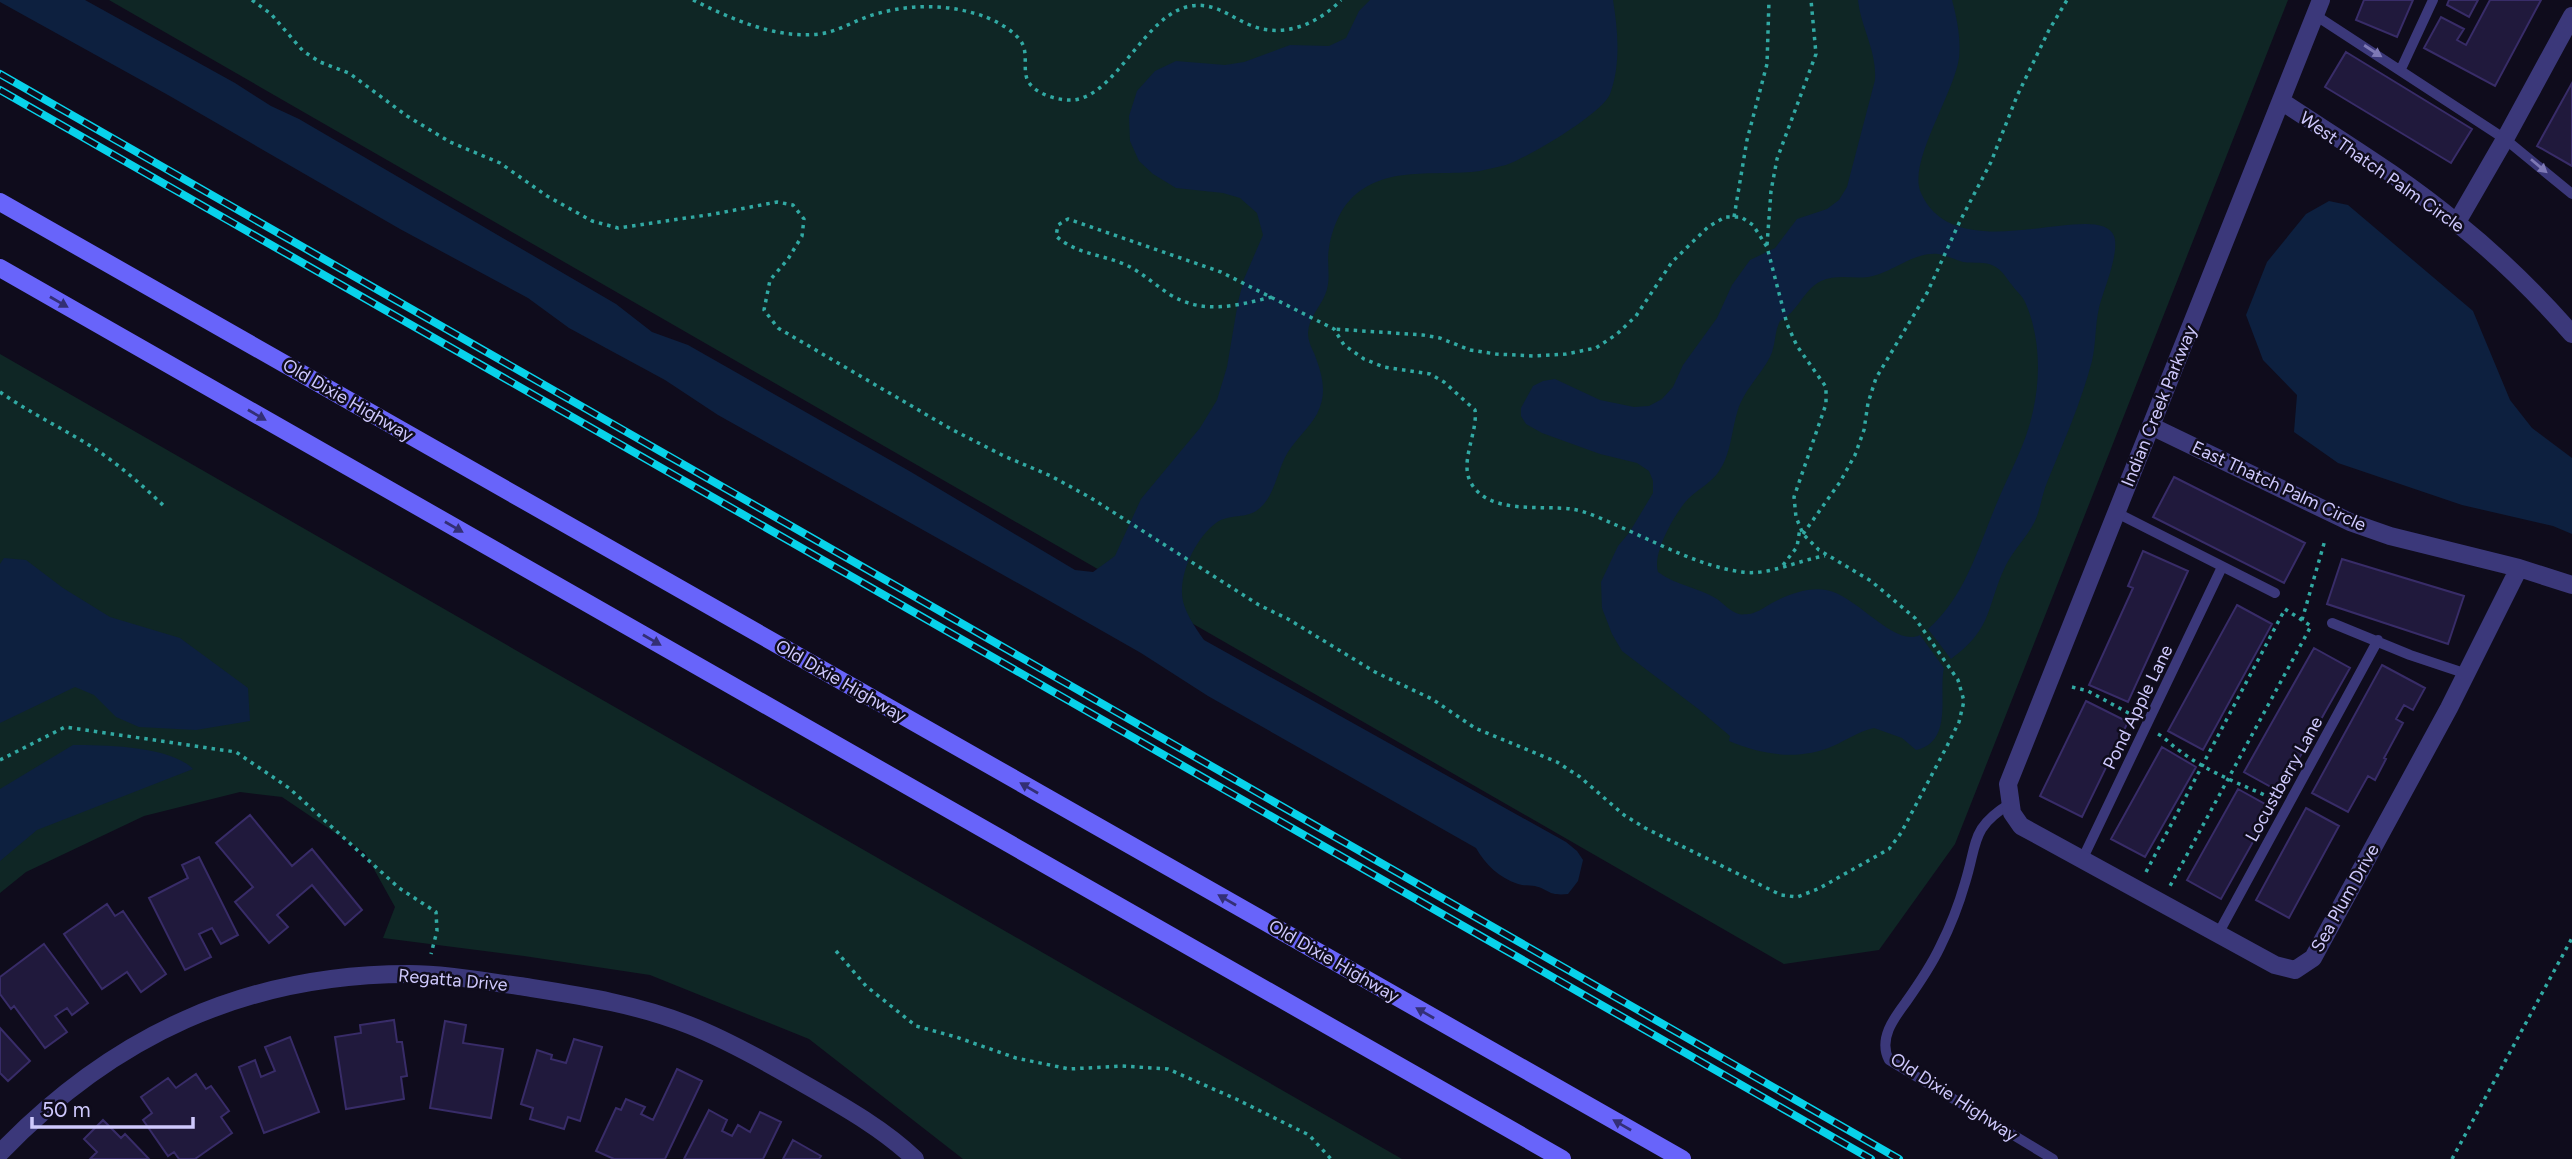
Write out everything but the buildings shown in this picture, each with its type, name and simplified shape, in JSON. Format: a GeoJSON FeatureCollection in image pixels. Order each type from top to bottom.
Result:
{"type":"FeatureCollection","features":[{"type":"Feature","properties":{"kind":"main road","name":"Old Dixie Highway"},"geometry":{"type":"LineString","coordinates":[[0,202],[1682,1159]]}},
{"type":"Feature","properties":{"kind":"main road"},"geometry":{"type":"LineString","coordinates":[[0,268],[1562,1159]]}},
{"type":"Feature","properties":{"kind":"street","name":"Indian Creek Parkway"},"geometry":{"type":"LineString","coordinates":[[2011,808],[2008,784],[2318,8]]}},
{"type":"Feature","properties":{"kind":"street"},"geometry":{"type":"LineString","coordinates":[[2457,222],[2572,16]]}},
{"type":"Feature","properties":{"kind":"street","name":"West Thatch Palm Circle"},"geometry":{"type":"LineString","coordinates":[[2281,101],[2384,169],[2457,222],[2543,301],[2572,334]]}},
{"type":"Feature","properties":{"kind":"street","name":"East Thatch Palm Circle"},"geometry":{"type":"LineString","coordinates":[[2151,426],[2350,522],[2390,536],[2519,568],[2572,585]]}},
{"type":"Feature","properties":{"kind":"street","name":"Sea Plum Drive"},"geometry":{"type":"LineString","coordinates":[[2011,808],[2021,826],[2275,965],[2295,970],[2313,958],[2467,674],[2519,568]]}},
{"type":"Feature","properties":{"kind":"street","name":"Regatta Drive"},"geometry":{"type":"LineString","coordinates":[[0,1153],[61,1094],[108,1060],[159,1031],[250,995],[307,982],[365,975],[411,974],[450,976],[575,994],[632,1006],[687,1024],[756,1057],[859,1116],[915,1159]]}},
{"type":"Feature","properties":{"kind":"lane"},"geometry":{"type":"LineString","coordinates":[[2400,69],[2433,0]]}},
{"type":"Feature","properties":{"kind":"lane"},"geometry":{"type":"LineString","coordinates":[[2318,8],[2400,69],[2505,139],[2572,194]]}},
{"type":"Feature","properties":{"kind":"lane"},"geometry":{"type":"LineString","coordinates":[[2117,513],[2275,593]]}},
{"type":"Feature","properties":{"kind":"lane","name":"Pond Apple Lane"},"geometry":{"type":"LineString","coordinates":[[2082,860],[2222,567]]}},
{"type":"Feature","properties":{"kind":"lane"},"geometry":{"type":"LineString","coordinates":[[2332,623],[2410,655],[2467,674]]}},
{"type":"Feature","properties":{"kind":"lane","name":"Locustberry Lane"},"geometry":{"type":"LineString","coordinates":[[2218,934],[2378,640]]}},
{"type":"Feature","properties":{"kind":"lane","name":"Old Dixie Highway"},"geometry":{"type":"LineString","coordinates":[[2011,808],[1990,816],[1980,830],[1973,846],[1965,882],[1940,948],[1893,1019],[1885,1053],[1889,1060],[2053,1159]]}},
{"type":"Feature","properties":{"kind":"path"},"geometry":{"type":"LineString","coordinates":[[252,0],[271,14],[303,51],[320,62],[349,72],[407,116],[450,142],[500,163],[547,196],[592,221],[618,228],[778,202],[793,205],[804,219],[802,236],[788,259],[770,280],[764,310],[778,328],[951,429],[1091,498],[1121,519],[1375,672],[1432,699],[1475,728],[1557,762],[1580,777],[1624,815],[1645,828],[1781,895],[1797,897],[1818,889],[1889,849],[1901,833],[1959,722],[1964,701],[1958,680],[1915,618],[1871,581],[1819,550],[1803,534],[1796,517],[1794,497],[1826,404],[1826,387],[1797,346],[1787,324],[1767,247],[1754,225],[1741,217],[1725,217],[1708,227],[1672,262],[1636,316],[1617,334],[1596,348],[1555,355],[1496,354],[1470,350],[1440,338],[1423,335],[1334,329],[1272,297],[1238,280],[1190,260],[1069,219],[1058,225],[1056,236],[1067,247],[1130,267],[1170,295],[1191,305],[1210,309],[1232,307],[1272,297]]}},
{"type":"Feature","properties":{"kind":"path"},"geometry":{"type":"LineString","coordinates":[[693,0],[768,30],[794,34],[820,34],[893,9],[918,5],[972,12],[991,19],[1021,42],[1026,58],[1027,79],[1038,92],[1074,100],[1096,92],[1153,30],[1172,14],[1190,6],[1212,7],[1251,26],[1279,32],[1301,27],[1328,14],[1341,0]]}},
{"type":"Feature","properties":{"kind":"path"},"geometry":{"type":"LineString","coordinates":[[1734,217],[1747,140],[1767,64],[1769,0]]}},
{"type":"Feature","properties":{"kind":"path"},"geometry":{"type":"LineString","coordinates":[[1767,247],[1771,191],[1777,159],[1816,54],[1811,0]]}},
{"type":"Feature","properties":{"kind":"path"},"geometry":{"type":"LineString","coordinates":[[1803,534],[1840,482],[1855,455],[1864,430],[1876,378],[1927,293],[1959,221],[1991,162],[2003,126],[2049,30],[2067,0]]}},
{"type":"Feature","properties":{"kind":"path"},"geometry":{"type":"LineString","coordinates":[[1334,329],[1344,345],[1364,359],[1384,367],[1430,374],[1444,382],[1475,410],[1477,424],[1468,469],[1471,484],[1488,498],[1511,507],[1573,509],[1717,568],[1746,573],[1827,555]]}},
{"type":"Feature","properties":{"kind":"path"},"geometry":{"type":"LineString","coordinates":[[0,392],[24,409],[86,443],[134,477],[165,507]]}},
{"type":"Feature","properties":{"kind":"path"},"geometry":{"type":"LineString","coordinates":[[1782,566],[1797,547],[1800,526]]}},
{"type":"Feature","properties":{"kind":"path"},"geometry":{"type":"LineString","coordinates":[[2302,620],[2325,540]]}},
{"type":"Feature","properties":{"kind":"path"},"geometry":{"type":"LineString","coordinates":[[2146,872],[2285,610],[2311,626],[2170,886]]}},
{"type":"Feature","properties":{"kind":"path"},"geometry":{"type":"LineString","coordinates":[[2072,687],[2088,691],[2136,718]]}},
{"type":"Feature","properties":{"kind":"path"},"geometry":{"type":"LineString","coordinates":[[0,760],[65,727],[236,752],[289,788],[399,888],[436,912],[437,931],[431,954]]}},
{"type":"Feature","properties":{"kind":"path"},"geometry":{"type":"LineString","coordinates":[[2154,730],[2170,741],[2177,750],[2228,780],[2281,802]]}},
{"type":"Feature","properties":{"kind":"path"},"geometry":{"type":"LineString","coordinates":[[2452,1159],[2572,938]]}},
{"type":"Feature","properties":{"kind":"path"},"geometry":{"type":"LineString","coordinates":[[836,951],[866,986],[916,1026],[1016,1058],[1069,1069],[1122,1066],[1168,1069],[1309,1135],[1331,1159]]}},
{"type":"Feature","properties":{"kind":"green space"},"geometry":{"type":"Polygon","coordinates":[[[109,0],[2288,0],[1955,844],[1879,950],[1784,964],[109,0]]]}},
{"type":"Feature","properties":{"kind":"green space"},"geometry":{"type":"Polygon","coordinates":[[[0,354],[1402,1159],[963,1159],[809,1039],[650,975],[383,938],[395,907],[365,853],[282,797],[240,792],[144,816],[26,872],[0,893],[0,354]]]}},
{"type":"Feature","properties":{"kind":"water"},"geometry":{"type":"Polygon","coordinates":[[[0,0],[85,0],[235,83],[271,106],[299,119],[616,304],[652,332],[688,345],[911,472],[1075,570],[1093,572],[1115,556],[1141,499],[1200,428],[1217,400],[1227,367],[1244,279],[1263,235],[1257,213],[1240,198],[1223,193],[1176,188],[1153,174],[1139,161],[1130,141],[1129,116],[1137,91],[1155,71],[1176,61],[1225,65],[1244,62],[1290,45],[1329,46],[1346,38],[1359,11],[1370,0],[1613,0],[1617,35],[1616,71],[1610,94],[1593,113],[1546,145],[1506,165],[1480,171],[1411,174],[1378,181],[1350,200],[1342,210],[1330,242],[1327,289],[1312,318],[1308,333],[1323,391],[1317,414],[1288,452],[1265,502],[1255,512],[1221,520],[1209,529],[1187,564],[1182,584],[1187,611],[1204,640],[1566,842],[1583,860],[1578,881],[1568,894],[1561,894],[1504,878],[1488,865],[1476,848],[1208,696],[1141,653],[718,415],[665,380],[569,328],[528,298],[400,229],[0,0]]]}},
{"type":"Feature","properties":{"kind":"water"},"geometry":{"type":"Polygon","coordinates":[[[1858,0],[1952,0],[1958,28],[1959,58],[1920,164],[1918,180],[1921,193],[1939,216],[1964,228],[1993,231],[2082,224],[2103,226],[2114,236],[2115,252],[2099,308],[2088,377],[2046,485],[2037,516],[2006,565],[1982,626],[1965,648],[1951,659],[1928,629],[1952,602],[1969,571],[2022,447],[2033,411],[2038,356],[2034,328],[2024,300],[1994,266],[1929,254],[1911,259],[1877,275],[1821,281],[1780,321],[1770,357],[1740,405],[1722,467],[1714,478],[1688,499],[1677,514],[1661,544],[1658,572],[1710,595],[1740,614],[1753,613],[1786,596],[1806,590],[1819,589],[1838,594],[1899,634],[1910,637],[1920,635],[1944,668],[1940,727],[1936,737],[1928,745],[1916,750],[1902,738],[1874,728],[1820,751],[1794,755],[1767,753],[1729,741],[1730,736],[1697,708],[1622,651],[1612,634],[1602,608],[1601,582],[1618,546],[1653,493],[1653,481],[1649,471],[1637,463],[1600,454],[1542,433],[1526,424],[1521,416],[1521,408],[1533,386],[1555,379],[1600,400],[1634,407],[1649,406],[1662,399],[1673,387],[1683,365],[1717,318],[1732,285],[1750,260],[1775,248],[1797,219],[1827,209],[1839,200],[1847,187],[1875,80],[1874,59],[1858,0]]]}},
{"type":"Feature","properties":{"kind":"water"},"geometry":{"type":"Polygon","coordinates":[[[2329,201],[2348,205],[2473,311],[2510,400],[2532,428],[2572,458],[2572,534],[2553,526],[2462,505],[2338,463],[2294,432],[2297,395],[2263,360],[2246,315],[2267,262],[2306,214],[2329,201]]]}},
{"type":"Feature","properties":{"kind":"water"},"geometry":{"type":"Polygon","coordinates":[[[4,558],[26,560],[63,588],[110,617],[180,638],[248,688],[250,721],[196,730],[139,727],[116,717],[94,695],[75,687],[0,723],[0,564],[4,558]]]}},
{"type":"Feature","properties":{"kind":"water"},"geometry":{"type":"Polygon","coordinates":[[[73,745],[153,751],[183,761],[193,769],[37,830],[0,861],[0,789],[73,745]]]}},
{"type":"Feature","properties":{"kind":"railway"},"geometry":{"type":"LineString","coordinates":[[0,74],[1899,1159]]}},
{"type":"Feature","properties":{"kind":"railway"},"geometry":{"type":"LineString","coordinates":[[0,90],[1871,1159]]}}]}
